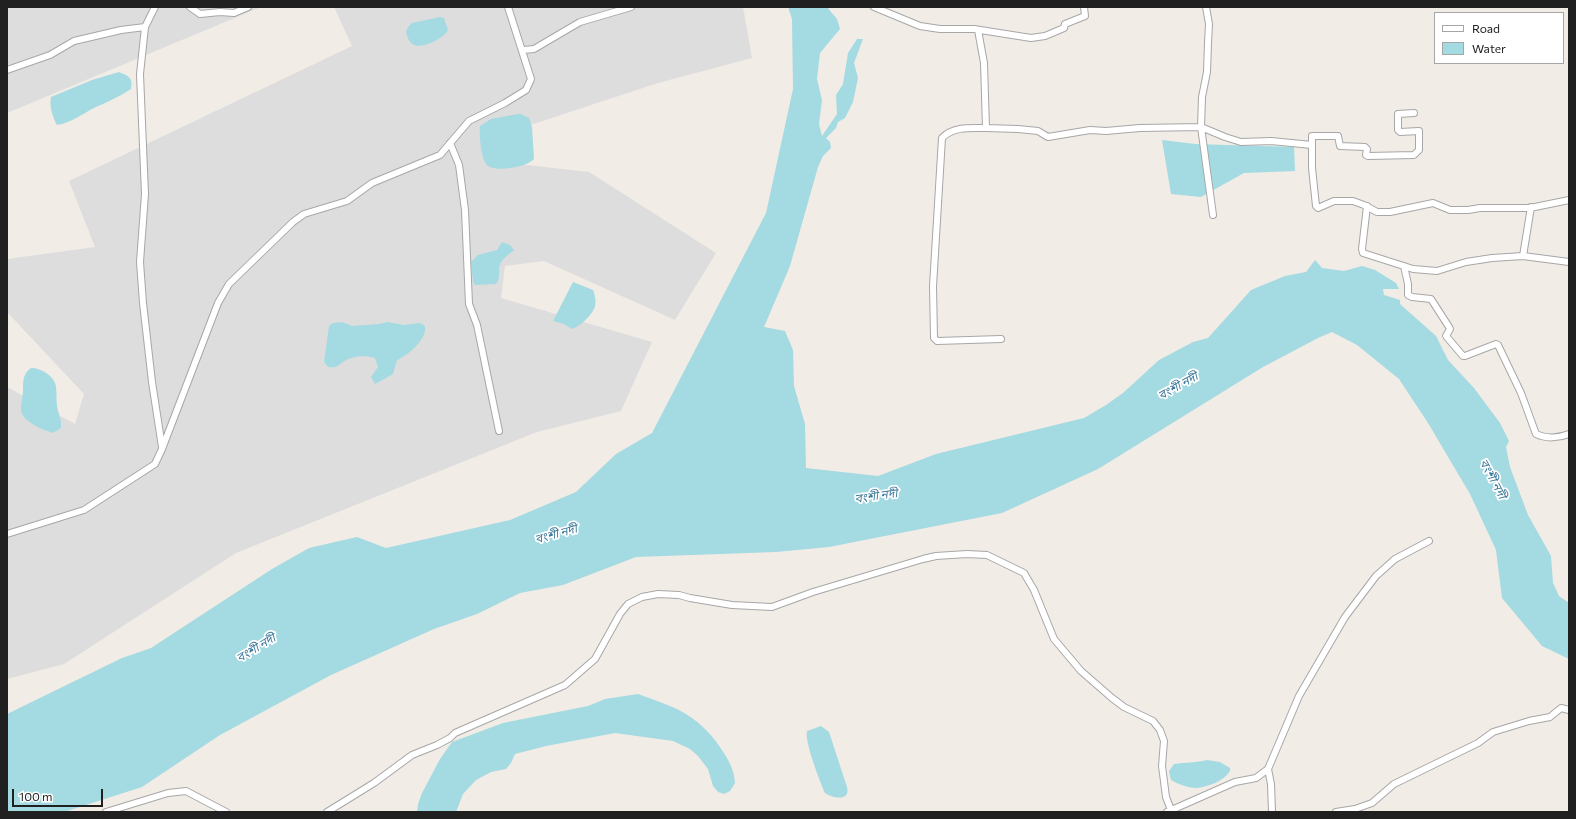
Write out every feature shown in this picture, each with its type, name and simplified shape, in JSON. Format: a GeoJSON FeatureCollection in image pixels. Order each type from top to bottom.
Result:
{"type":"FeatureCollection","features":[{"type":"Feature","properties":{"kind":"street"},"geometry":{"type":"LineString","coordinates":[[155,7],[145,27],[140,74],[145,194],[140,262],[152,382],[162,449]]}},
{"type":"Feature","properties":{"kind":"street"},"geometry":{"type":"LineString","coordinates":[[190,7],[200,14],[234,12],[248,7]]}},
{"type":"Feature","properties":{"kind":"street"},"geometry":{"type":"LineString","coordinates":[[7,534],[84,510],[155,464],[218,303],[229,284],[293,222],[304,214],[347,201],[372,183],[440,156],[469,121],[505,103],[526,90],[531,78],[508,7]]}},
{"type":"Feature","properties":{"kind":"street"},"geometry":{"type":"LineString","coordinates":[[523,50],[534,49],[580,22],[631,7]]}},
{"type":"Feature","properties":{"kind":"street"},"geometry":{"type":"LineString","coordinates":[[874,7],[920,26],[940,29],[978,30],[1031,38],[1045,36],[1064,28],[1065,24],[1085,16],[1084,7]]}},
{"type":"Feature","properties":{"kind":"street"},"geometry":{"type":"LineString","coordinates":[[1206,7],[1209,24],[1207,72],[1202,97],[1201,127],[1213,215]]}},
{"type":"Feature","properties":{"kind":"street"},"geometry":{"type":"LineString","coordinates":[[7,70],[50,55],[74,42],[121,30],[145,27]]}},
{"type":"Feature","properties":{"kind":"street"},"geometry":{"type":"LineString","coordinates":[[978,30],[984,63],[986,128]]}},
{"type":"Feature","properties":{"kind":"street"},"geometry":{"type":"LineString","coordinates":[[1414,113],[1398,114],[1398,130],[1400,132],[1419,131],[1419,150],[1414,155],[1368,156],[1366,154],[1367,149],[1365,147],[1340,146],[1339,137],[1337,136],[1312,136],[1312,168],[1316,206],[1318,208],[1334,201],[1353,201],[1367,206],[1377,212],[1390,212],[1433,203],[1450,210],[1468,210],[1480,208],[1531,207],[1569,200]]}},
{"type":"Feature","properties":{"kind":"street"},"geometry":{"type":"LineString","coordinates":[[1001,339],[937,341],[934,338],[933,286],[942,138],[947,133],[956,130],[986,128],[1018,129],[1038,131],[1048,137],[1090,130],[1106,131],[1140,128],[1201,127],[1242,142],[1271,141],[1312,145]]}},
{"type":"Feature","properties":{"kind":"street"},"geometry":{"type":"LineString","coordinates":[[450,143],[459,165],[465,210],[469,304],[479,333],[499,430]]}},
{"type":"Feature","properties":{"kind":"street"},"geometry":{"type":"LineString","coordinates":[[1367,206],[1362,249],[1363,253],[1413,269],[1437,271],[1466,262],[1492,258],[1523,256],[1569,262]]}},
{"type":"Feature","properties":{"kind":"street"},"geometry":{"type":"LineString","coordinates":[[1523,256],[1531,207]]}},
{"type":"Feature","properties":{"kind":"street"},"geometry":{"type":"LineString","coordinates":[[1404,266],[1408,284],[1408,295],[1412,297],[1431,299],[1450,329],[1446,336],[1463,356],[1497,344],[1521,393],[1536,434],[1546,437],[1561,437],[1569,434]]}},
{"type":"Feature","properties":{"kind":"street"},"geometry":{"type":"LineString","coordinates":[[327,812],[374,783],[412,755],[468,728],[565,685],[595,659],[620,614],[628,604],[642,596],[658,594],[678,595],[732,604],[772,607],[813,592],[922,559],[936,556],[967,554],[987,556],[1024,573],[1034,590],[1054,638],[1081,671],[1124,707],[1153,721],[1160,730],[1164,741],[1162,766],[1169,811],[1235,782],[1256,778],[1268,769],[1299,696],[1344,618],[1376,576],[1395,560],[1429,541]]}},
{"type":"Feature","properties":{"kind":"street"},"geometry":{"type":"LineString","coordinates":[[1336,812],[1355,809],[1372,803],[1394,784],[1478,743],[1493,732],[1529,721],[1550,717],[1561,708],[1569,710]]}},
{"type":"Feature","properties":{"kind":"street"},"geometry":{"type":"LineString","coordinates":[[1268,769],[1271,784],[1272,812]]}},
{"type":"Feature","properties":{"kind":"street"},"geometry":{"type":"LineString","coordinates":[[106,812],[168,793],[186,791],[226,812]]}},
{"type":"Feature","properties":{"kind":"shaded area"},"geometry":{"type":"Polygon","coordinates":[[[7,7],[261,7],[7,113],[7,7]]]}},
{"type":"Feature","properties":{"kind":"shaded area"},"geometry":{"type":"Polygon","coordinates":[[[334,7],[743,7],[752,58],[658,83],[503,134],[510,163],[589,172],[716,253],[675,320],[544,261],[505,266],[501,298],[652,342],[621,411],[537,432],[236,553],[64,664],[7,679],[7,387],[75,424],[84,394],[7,312],[7,259],[95,247],[69,181],[352,46],[334,7]]]}},
{"type":"Feature","properties":{"kind":"water","name":"বংশী নদী"},"geometry":{"type":"Polygon","coordinates":[[[788,7],[827,7],[837,19],[840,29],[820,53],[817,79],[822,100],[819,124],[822,136],[837,114],[836,95],[843,84],[848,53],[857,39],[863,39],[854,63],[858,78],[853,102],[845,118],[838,122],[836,128],[826,138],[830,142],[831,148],[823,156],[818,167],[790,266],[764,327],[785,331],[793,350],[794,386],[805,424],[806,468],[878,476],[936,454],[1084,418],[1123,393],[1159,360],[1193,342],[1208,338],[1251,290],[1285,276],[1306,272],[1315,260],[1322,268],[1344,271],[1362,266],[1375,270],[1396,283],[1399,289],[1383,289],[1384,295],[1400,300],[1400,304],[1436,336],[1448,360],[1474,388],[1500,423],[1509,441],[1506,447],[1510,467],[1528,515],[1551,556],[1553,583],[1559,596],[1569,603],[1569,659],[1542,646],[1502,598],[1496,550],[1470,494],[1428,423],[1399,379],[1357,345],[1332,332],[1263,367],[1098,469],[1002,513],[829,547],[776,552],[636,557],[563,585],[520,593],[477,614],[434,629],[331,675],[220,735],[142,787],[64,812],[7,812],[7,714],[122,658],[151,648],[272,569],[309,548],[357,537],[386,548],[510,520],[576,492],[616,454],[652,433],[766,213],[793,89],[792,19],[788,7]]]}},
{"type":"Feature","properties":{"kind":"water"},"geometry":{"type":"Polygon","coordinates":[[[440,17],[444,18],[448,30],[443,36],[433,42],[418,46],[411,43],[406,32],[412,23],[440,17]]]}},
{"type":"Feature","properties":{"kind":"water"},"geometry":{"type":"Polygon","coordinates":[[[119,72],[130,78],[131,89],[72,120],[57,125],[52,112],[51,97],[92,80],[119,72]]]}},
{"type":"Feature","properties":{"kind":"water"},"geometry":{"type":"Polygon","coordinates":[[[521,114],[529,118],[532,127],[534,159],[518,167],[504,169],[497,169],[487,165],[483,158],[480,141],[480,126],[491,119],[521,114]]]}},
{"type":"Feature","properties":{"kind":"water"},"geometry":{"type":"Polygon","coordinates":[[[1162,140],[1195,144],[1294,147],[1295,171],[1244,173],[1201,197],[1171,194],[1162,140]]]}},
{"type":"Feature","properties":{"kind":"water"},"geometry":{"type":"Polygon","coordinates":[[[502,242],[510,245],[514,250],[501,263],[496,284],[475,285],[473,281],[471,262],[478,255],[497,250],[502,242]]]}},
{"type":"Feature","properties":{"kind":"water"},"geometry":{"type":"Polygon","coordinates":[[[573,282],[593,290],[596,302],[590,315],[572,329],[564,324],[553,321],[573,282]]]}},
{"type":"Feature","properties":{"kind":"water"},"geometry":{"type":"Polygon","coordinates":[[[342,322],[352,326],[387,322],[404,325],[420,323],[425,326],[425,331],[420,342],[406,355],[397,360],[393,374],[375,384],[371,377],[378,367],[375,358],[363,356],[354,357],[346,360],[338,366],[333,367],[328,367],[324,362],[329,326],[333,323],[342,322]]]}},
{"type":"Feature","properties":{"kind":"water"},"geometry":{"type":"Polygon","coordinates":[[[31,368],[39,369],[47,373],[55,383],[61,428],[53,433],[28,421],[22,413],[21,406],[23,380],[26,373],[31,368]]]}},
{"type":"Feature","properties":{"kind":"water"},"geometry":{"type":"Polygon","coordinates":[[[638,694],[663,703],[684,713],[703,727],[720,747],[732,768],[735,783],[730,791],[724,794],[718,792],[713,786],[708,769],[698,756],[690,749],[673,741],[615,733],[546,746],[515,754],[511,763],[506,769],[491,772],[476,780],[463,794],[456,812],[417,812],[422,793],[440,759],[452,742],[503,723],[588,706],[605,699],[638,694]]]}},
{"type":"Feature","properties":{"kind":"water"},"geometry":{"type":"Polygon","coordinates":[[[821,726],[829,732],[847,787],[847,792],[844,797],[840,798],[825,793],[813,761],[808,743],[807,731],[821,726]]]}},
{"type":"Feature","properties":{"kind":"water"},"geometry":{"type":"Polygon","coordinates":[[[1207,760],[1220,762],[1230,768],[1230,771],[1220,781],[1196,788],[1186,787],[1171,780],[1169,771],[1174,764],[1207,760]]]}}]}
